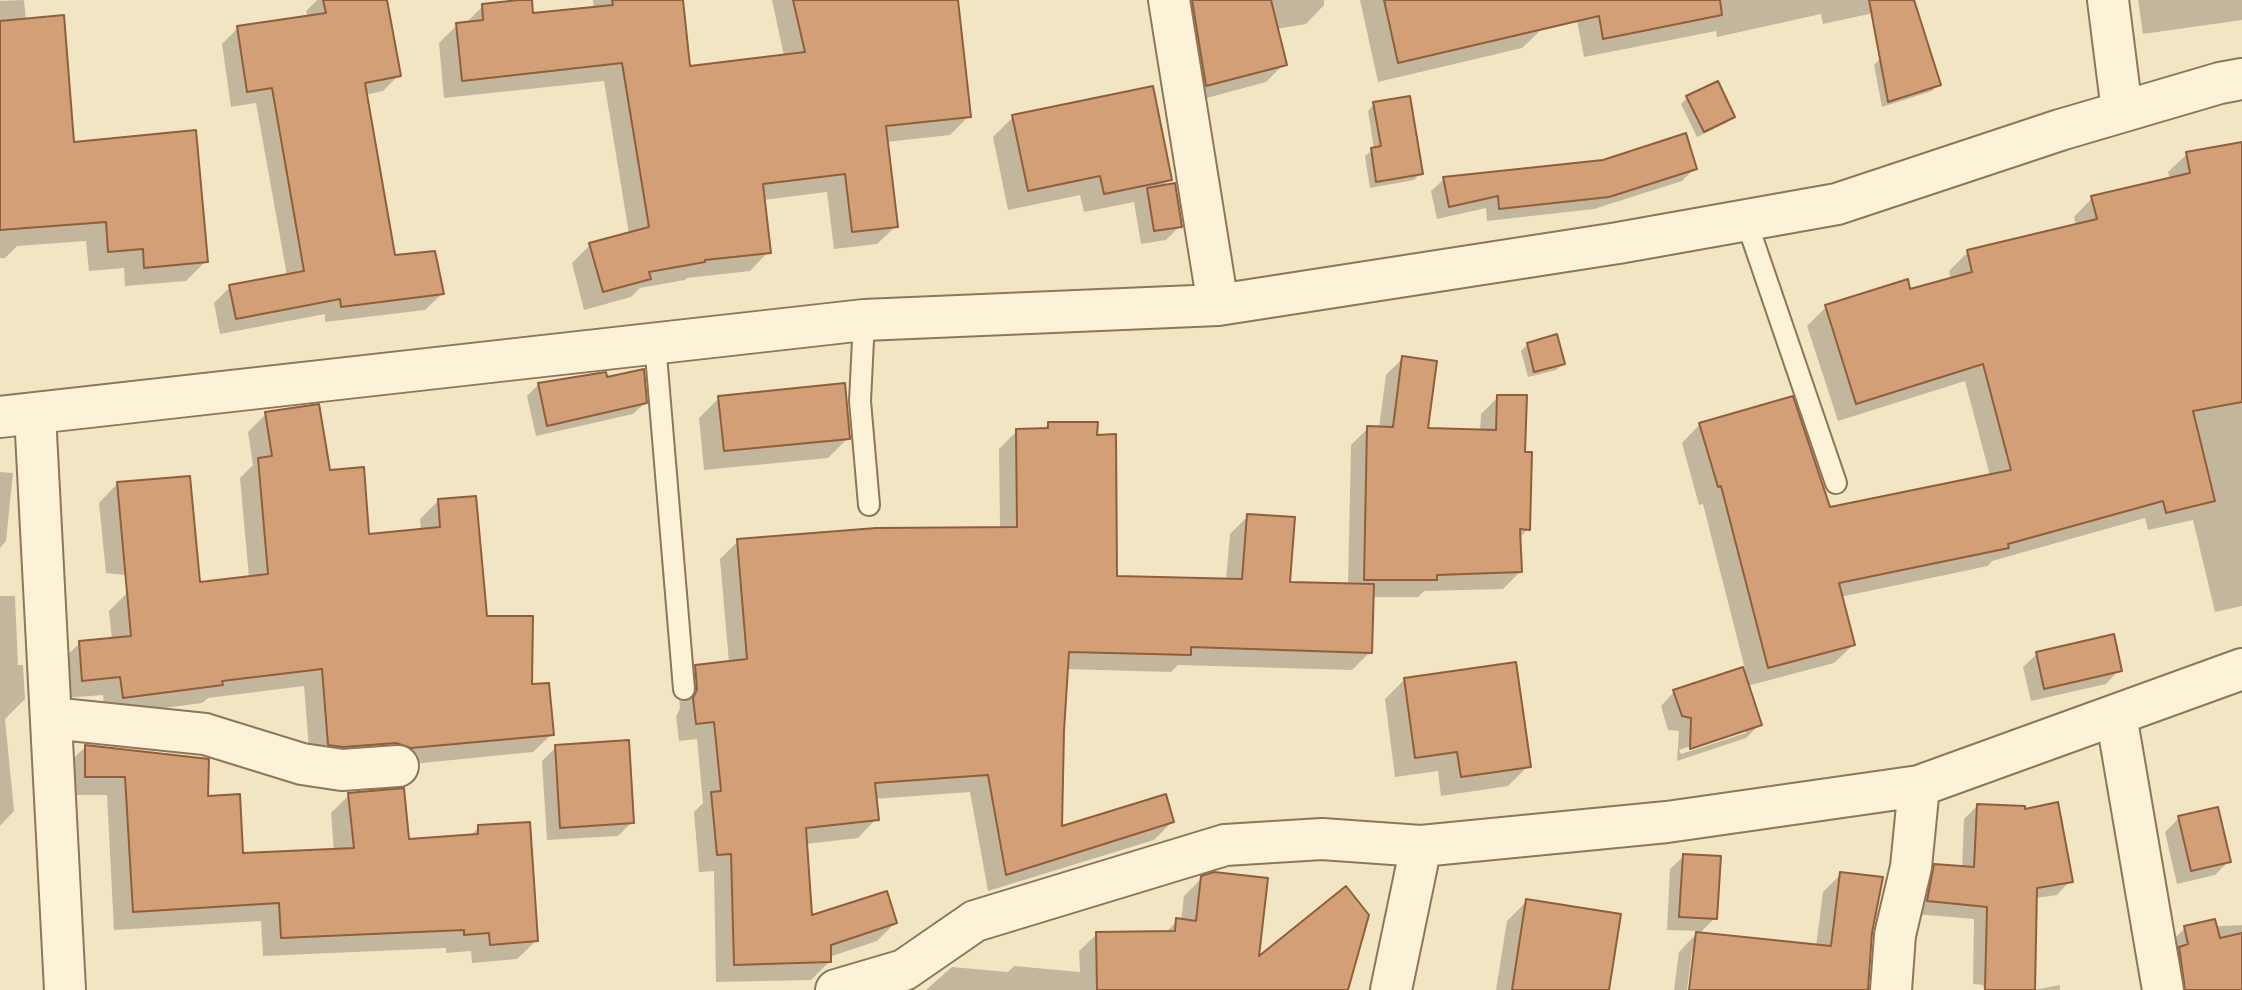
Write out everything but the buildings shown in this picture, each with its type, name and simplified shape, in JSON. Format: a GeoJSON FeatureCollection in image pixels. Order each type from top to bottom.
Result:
{"type":"FeatureCollection","features":[{"type":"Feature","properties":{"kind":"street"},"geometry":{"type":"LineString","coordinates":[[1169,0],[1218,305]]}},
{"type":"Feature","properties":{"kind":"street"},"geometry":{"type":"LineString","coordinates":[[2108,0],[2122,111]]}},
{"type":"Feature","properties":{"kind":"street"},"geometry":{"type":"LineString","coordinates":[[65,990],[51,718],[18,415],[864,320],[1218,305],[1837,204],[2122,111],[2242,79]]}},
{"type":"Feature","properties":{"kind":"street"},"geometry":{"type":"LineString","coordinates":[[836,990],[903,980],[975,921],[1225,845],[1322,839],[1421,846],[1667,822],[1919,786],[2242,669]]}},
{"type":"Feature","properties":{"kind":"street"},"geometry":{"type":"LineString","coordinates":[[2116,715],[2163,990]]}},
{"type":"Feature","properties":{"kind":"street"},"geometry":{"type":"LineString","coordinates":[[51,718],[205,734],[302,764],[342,770],[398,766]]}},
{"type":"Feature","properties":{"kind":"street"},"geometry":{"type":"LineString","coordinates":[[1891,990],[1895,935],[1911,867],[1919,786]]}},
{"type":"Feature","properties":{"kind":"street"},"geometry":{"type":"LineString","coordinates":[[1391,990],[1421,846]]}},
{"type":"Feature","properties":{"kind":"lane"},"geometry":{"type":"LineString","coordinates":[[1746,220],[1836,483]]}},
{"type":"Feature","properties":{"kind":"lane"},"geometry":{"type":"LineString","coordinates":[[864,320],[860,401],[869,505]]}},
{"type":"Feature","properties":{"kind":"lane"},"geometry":{"type":"LineString","coordinates":[[655,343],[684,689]]}}]}
